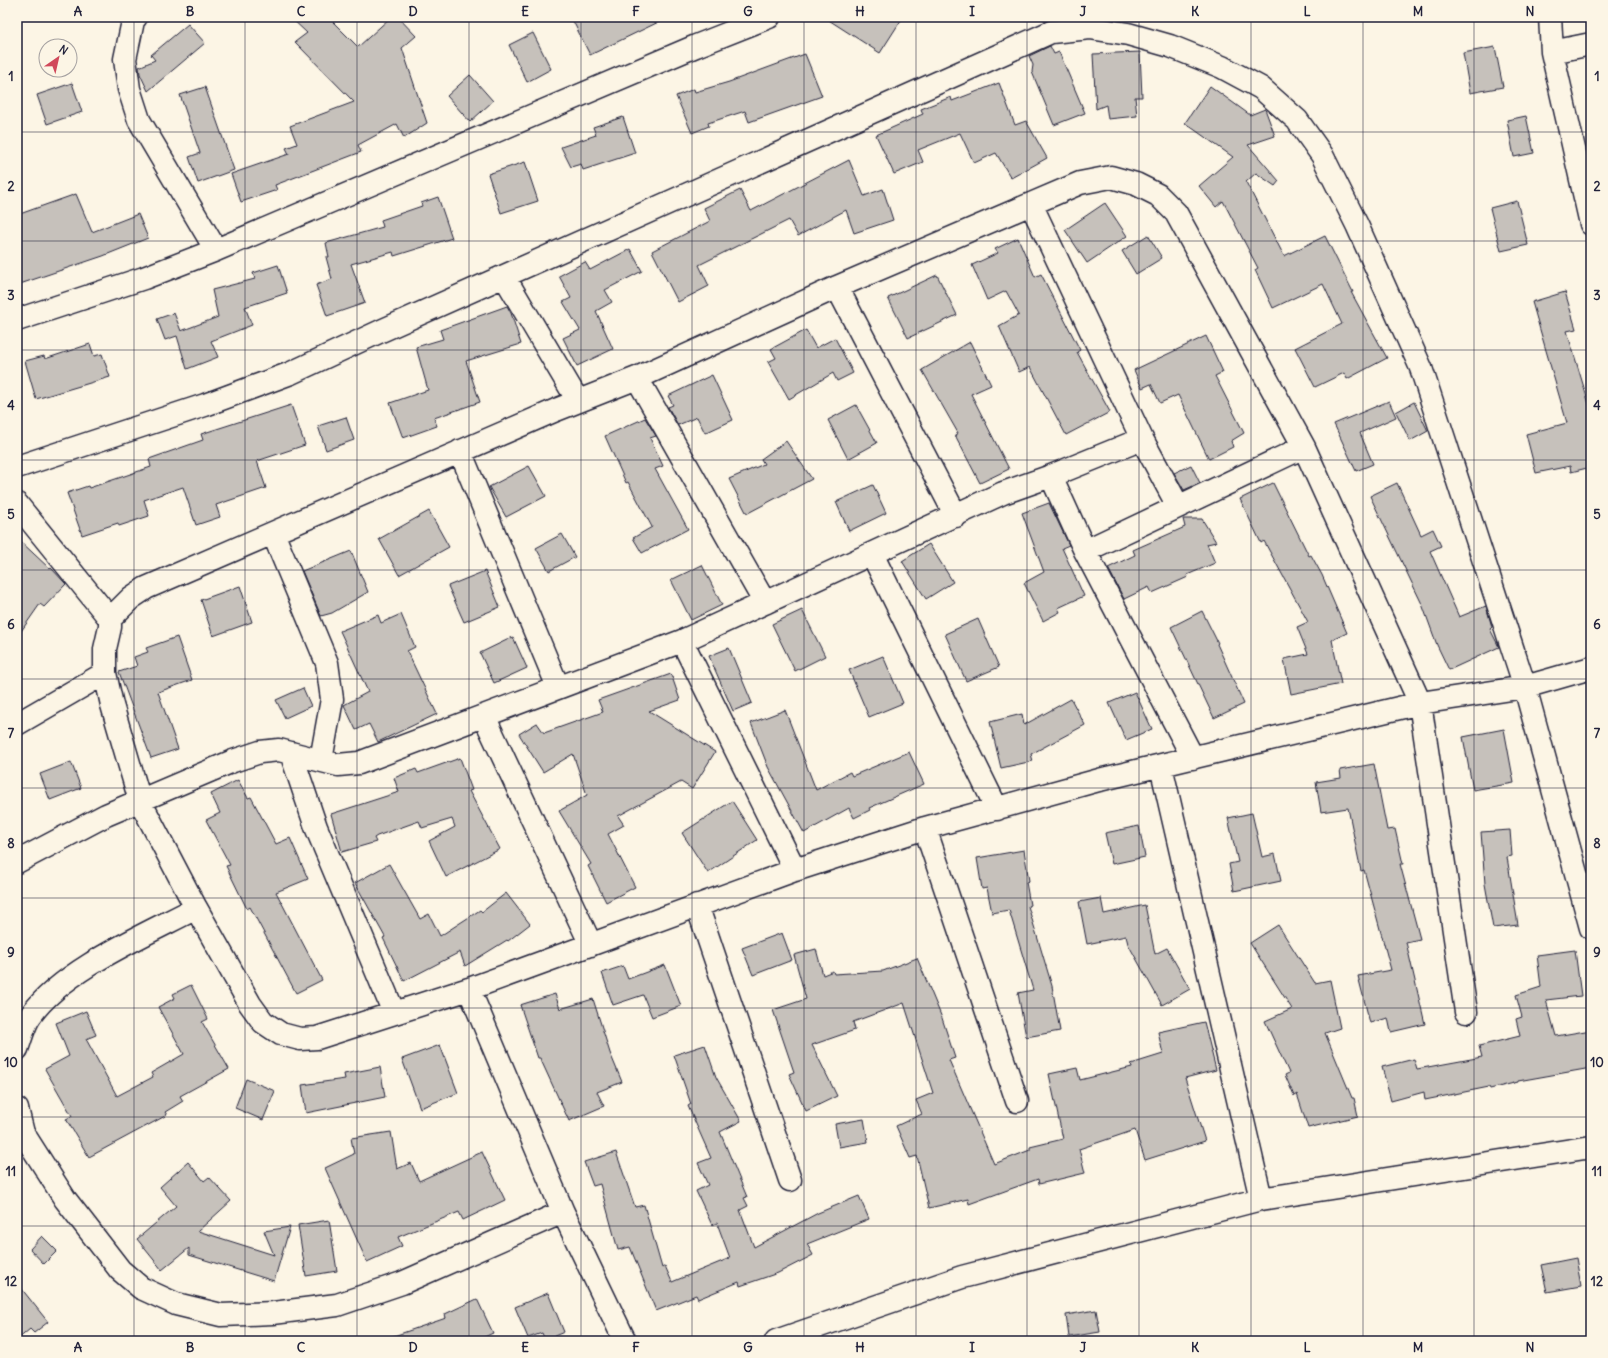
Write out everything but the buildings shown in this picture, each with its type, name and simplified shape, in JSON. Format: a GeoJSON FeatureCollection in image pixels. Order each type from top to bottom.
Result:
{"type":"FeatureCollection","features":[{"type":"Feature","properties":{"kind":"street"},"geometry":{"type":"LineString","coordinates":[[136,17],[133,20],[125,59],[129,90],[139,120],[216,250]]}},
{"type":"Feature","properties":{"kind":"street"},"geometry":{"type":"LineString","coordinates":[[17,320],[144,278],[216,250],[681,52],[769,17]]}},
{"type":"Feature","properties":{"kind":"street"},"geometry":{"type":"LineString","coordinates":[[1550,17],[1552,52],[1591,224]]}},
{"type":"Feature","properties":{"kind":"street"},"geometry":{"type":"LineString","coordinates":[[17,467],[205,405],[291,373],[504,276],[1051,32],[1090,28],[1128,34],[1170,46],[1222,67],[1261,88],[1297,120],[1322,155],[1357,224],[1421,368],[1525,687],[1591,928]]}},
{"type":"Feature","properties":{"kind":"street"},"geometry":{"type":"LineString","coordinates":[[1552,52],[1591,44]]}},
{"type":"Feature","properties":{"kind":"street"},"geometry":{"type":"LineString","coordinates":[[110,619],[131,598],[146,588],[460,451],[578,401],[637,378],[837,287],[1080,183],[1111,177],[1136,184],[1158,195],[1176,213],[1304,447],[1420,703],[1466,1012]]}},
{"type":"Feature","properties":{"kind":"street"},"geometry":{"type":"LineString","coordinates":[[1031,204],[1142,439],[1178,506]]}},
{"type":"Feature","properties":{"kind":"street"},"geometry":{"type":"LineString","coordinates":[[504,276],[578,401]]}},
{"type":"Feature","properties":{"kind":"street"},"geometry":{"type":"LineString","coordinates":[[837,287],[956,516]]}},
{"type":"Feature","properties":{"kind":"street"},"geometry":{"type":"LineString","coordinates":[[637,378],[765,603]]}},
{"type":"Feature","properties":{"kind":"street"},"geometry":{"type":"LineString","coordinates":[[17,862],[106,815],[233,761],[260,752],[274,749],[338,765],[359,763],[484,716],[682,641],[1024,484],[1051,476],[1142,439]]}},
{"type":"Feature","properties":{"kind":"street"},"geometry":{"type":"LineString","coordinates":[[1085,551],[1304,447]]}},
{"type":"Feature","properties":{"kind":"street"},"geometry":{"type":"LineString","coordinates":[[460,451],[558,688]]}},
{"type":"Feature","properties":{"kind":"street"},"geometry":{"type":"LineString","coordinates":[[1051,476],[1085,551],[1193,758]]}},
{"type":"Feature","properties":{"kind":"street"},"geometry":{"type":"LineString","coordinates":[[17,504],[110,619],[110,627],[105,650],[105,673],[112,705],[140,801],[196,908],[250,1004],[263,1022],[281,1034],[300,1039],[317,1038],[469,989],[795,870],[925,828],[1161,766],[1420,703],[1525,687],[1591,668]]}},
{"type":"Feature","properties":{"kind":"street"},"geometry":{"type":"LineString","coordinates":[[273,533],[327,663],[332,699],[320,760]]}},
{"type":"Feature","properties":{"kind":"street"},"geometry":{"type":"LineString","coordinates":[[872,554],[996,809]]}},
{"type":"Feature","properties":{"kind":"street"},"geometry":{"type":"LineString","coordinates":[[682,641],[795,870]]}},
{"type":"Feature","properties":{"kind":"street"},"geometry":{"type":"LineString","coordinates":[[17,724],[105,673]]}},
{"type":"Feature","properties":{"kind":"street"},"geometry":{"type":"LineString","coordinates":[[484,716],[591,945]]}},
{"type":"Feature","properties":{"kind":"street"},"geometry":{"type":"LineString","coordinates":[[291,753],[322,840],[394,1013]]}},
{"type":"Feature","properties":{"kind":"street"},"geometry":{"type":"LineString","coordinates":[[1161,766],[1261,1199]]}},
{"type":"Feature","properties":{"kind":"street"},"geometry":{"type":"LineString","coordinates":[[925,828],[1016,1101]]}},
{"type":"Feature","properties":{"kind":"street"},"geometry":{"type":"LineString","coordinates":[[697,905],[790,1180]]}},
{"type":"Feature","properties":{"kind":"street"},"geometry":{"type":"LineString","coordinates":[[17,1049],[30,1016],[53,991],[84,967],[196,908]]}},
{"type":"Feature","properties":{"kind":"street"},"geometry":{"type":"LineString","coordinates":[[469,989],[563,1212],[625,1341]]}},
{"type":"Feature","properties":{"kind":"street"},"geometry":{"type":"LineString","coordinates":[[17,1109],[23,1134],[65,1199],[120,1270],[141,1288],[176,1304],[221,1315],[273,1313],[337,1305],[402,1283],[563,1212]]}},
{"type":"Feature","properties":{"kind":"street"},"geometry":{"type":"LineString","coordinates":[[776,1341],[962,1277],[1261,1199],[1591,1147]]}}]}
